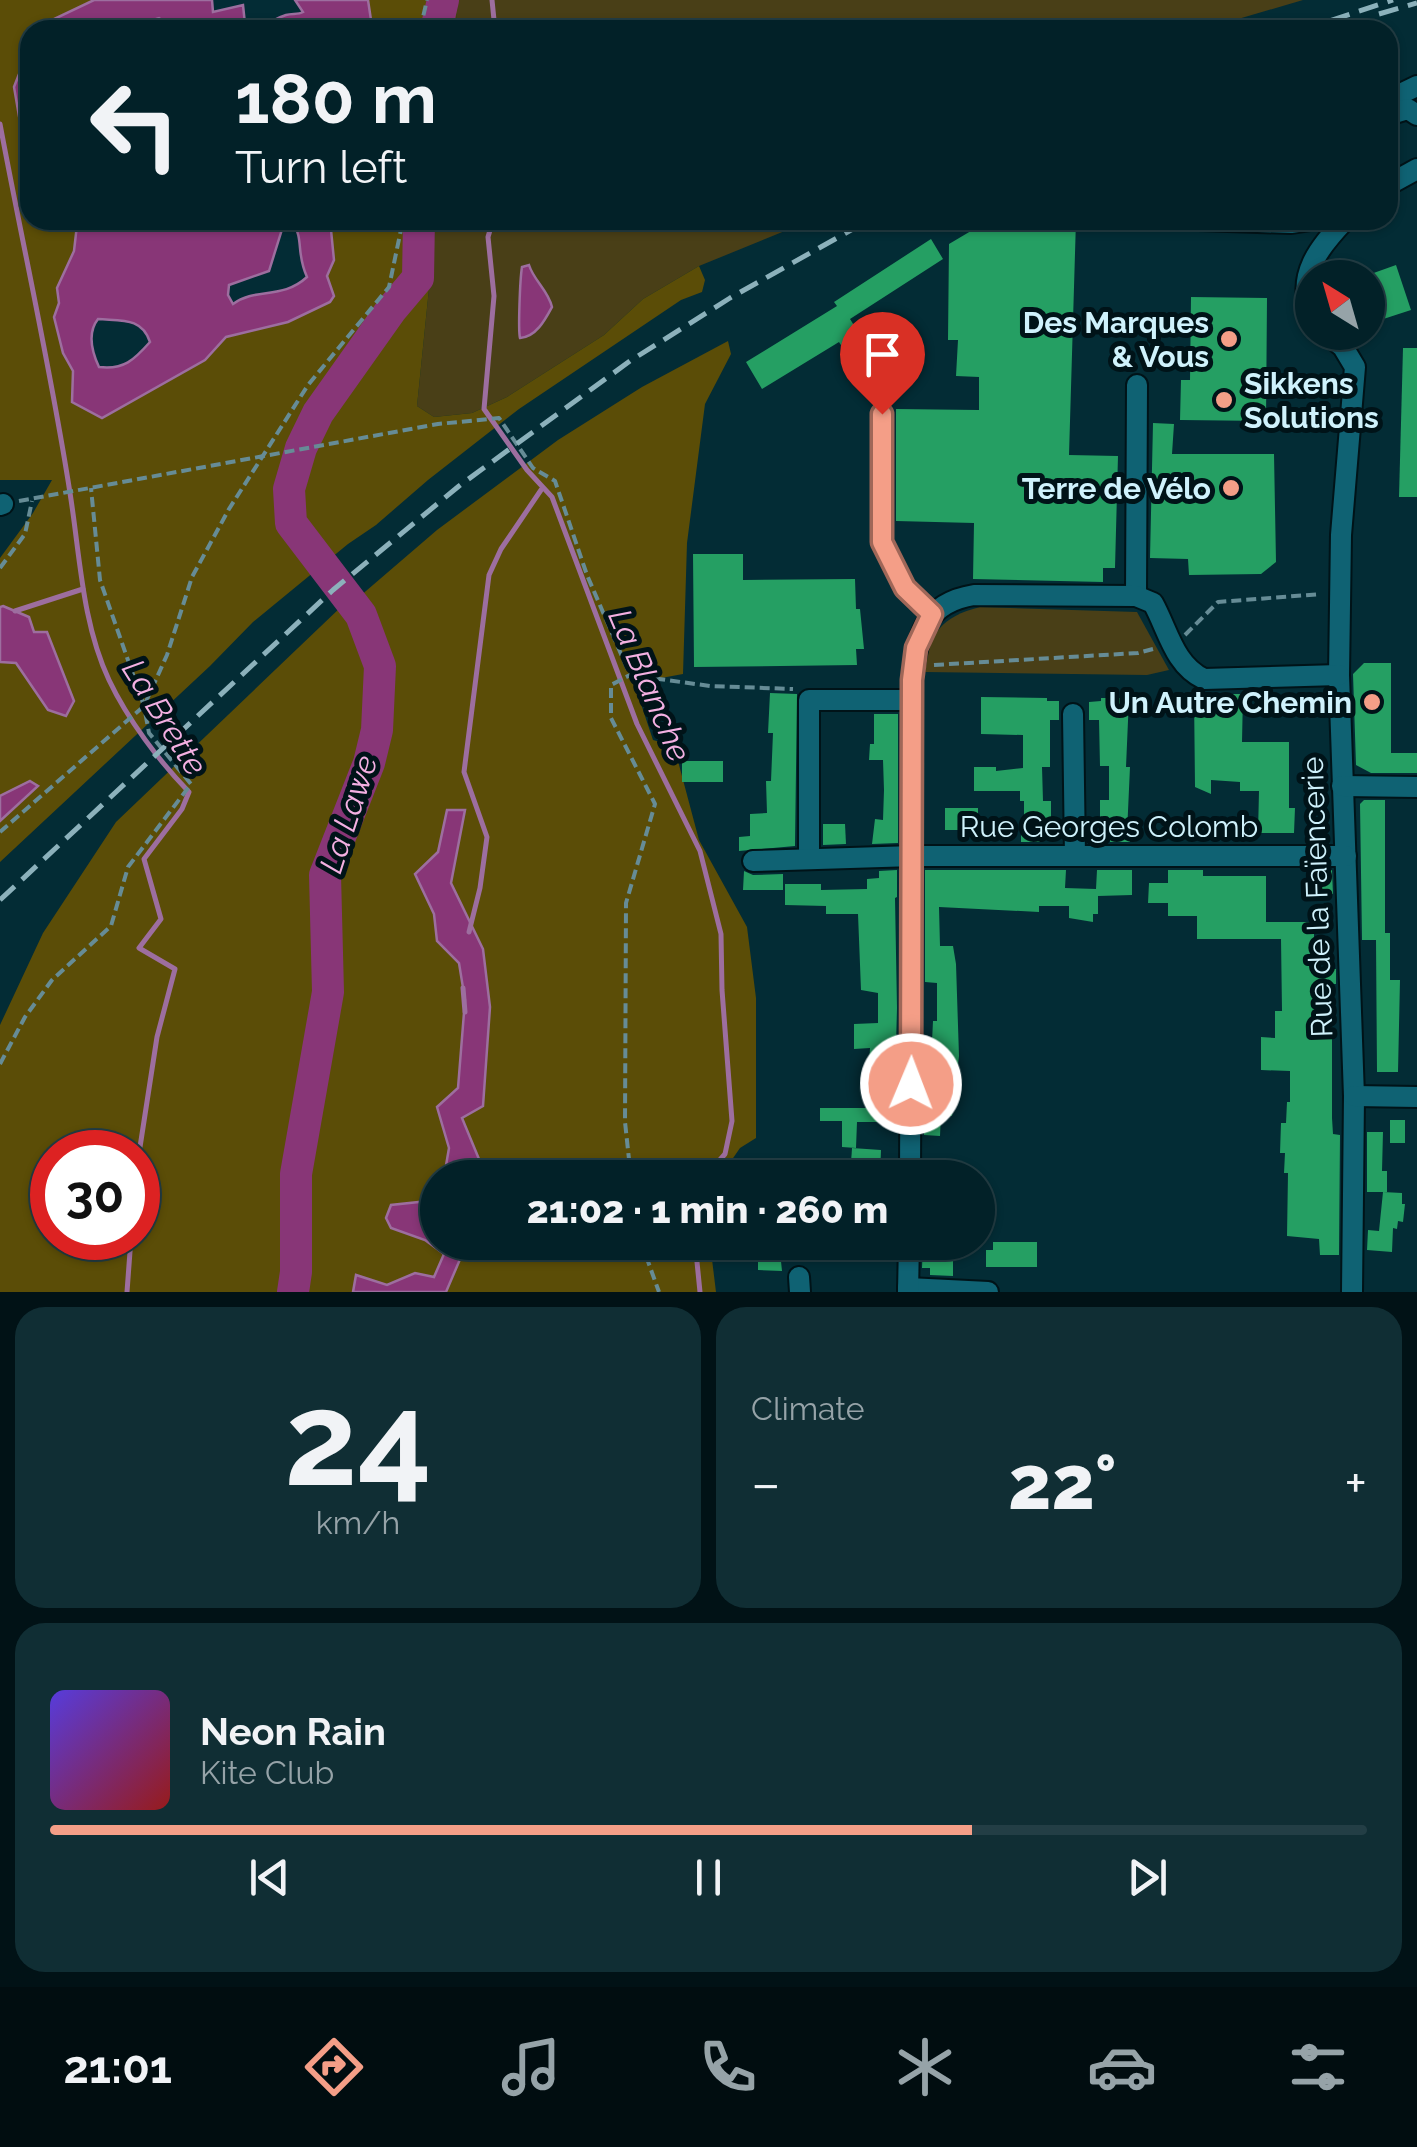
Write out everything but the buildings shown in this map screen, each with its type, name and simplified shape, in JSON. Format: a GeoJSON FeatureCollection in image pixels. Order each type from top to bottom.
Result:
{"type":"FeatureCollection","features":[{"type":"Feature","properties":{"kind":"street"},"geometry":{"type":"LineString","coordinates":[[1404,112],[1417,86]]}},
{"type":"Feature","properties":{"kind":"street"},"geometry":{"type":"LineString","coordinates":[[1312,260],[1333,230]]}},
{"type":"Feature","properties":{"kind":"street","name":"Rue de la Faïencerie"},"geometry":{"type":"LineString","coordinates":[[1344,350],[1355,366],[1340,594],[1342,786],[1354,1096],[1352,1292]]}},
{"type":"Feature","properties":{"kind":"street"},"geometry":{"type":"LineString","coordinates":[[1136,596],[1137,385]]}},
{"type":"Feature","properties":{"kind":"street"},"geometry":{"type":"LineString","coordinates":[[882,414],[882,542],[905,588],[932,614]]}},
{"type":"Feature","properties":{"kind":"street"},"geometry":{"type":"LineString","coordinates":[[910,1160],[912,690],[916,648],[932,614],[957,598],[974,595],[1136,596],[1152,602],[1189,672],[1204,679],[1340,676]]}},
{"type":"Feature","properties":{"kind":"street"},"geometry":{"type":"LineString","coordinates":[[809,859],[809,700],[912,690]]}},
{"type":"Feature","properties":{"kind":"street"},"geometry":{"type":"LineString","coordinates":[[1073,714],[1075,856]]}},
{"type":"Feature","properties":{"kind":"street"},"geometry":{"type":"LineString","coordinates":[[1342,786],[1417,788]]}},
{"type":"Feature","properties":{"kind":"street","name":"Rue Georges Colomb"},"geometry":{"type":"LineString","coordinates":[[753,862],[914,856],[1346,856]]}},
{"type":"Feature","properties":{"kind":"street"},"geometry":{"type":"LineString","coordinates":[[1354,1096],[1417,1097]]}},
{"type":"Feature","properties":{"kind":"street"},"geometry":{"type":"LineString","coordinates":[[909,1260],[908,1290],[988,1292]]}},
{"type":"Feature","properties":{"kind":"path"},"geometry":{"type":"LineString","coordinates":[[0,832],[143,707],[167,656],[192,577],[308,385],[389,287],[401,230]]}},
{"type":"Feature","properties":{"kind":"path"},"geometry":{"type":"LineString","coordinates":[[2,504],[499,418],[533,468],[554,481],[628,675]]}},
{"type":"Feature","properties":{"kind":"path"},"geometry":{"type":"LineString","coordinates":[[0,1064],[25,1017],[52,980],[111,926],[128,867],[191,784],[149,733],[100,580],[91,488]]}},
{"type":"Feature","properties":{"kind":"path"},"geometry":{"type":"LineString","coordinates":[[0,568],[25,534],[32,499]]}},
{"type":"Feature","properties":{"kind":"path"},"geometry":{"type":"LineString","coordinates":[[912,690],[930,666],[1138,653],[1196,628],[1206,611],[1218,602],[1340,594]]}},
{"type":"Feature","properties":{"kind":"path"},"geometry":{"type":"LineString","coordinates":[[629,1160],[624,1122],[626,903],[654,804],[611,718],[610,690],[614,681],[628,675],[710,686],[785,687],[801,691],[809,700]]}},
{"type":"Feature","properties":{"kind":"path"},"geometry":{"type":"LineString","coordinates":[[647,1260],[659,1292]]}},
{"type":"Feature","properties":{"kind":"shaded area"},"geometry":{"type":"Polygon","coordinates":[[[0,0],[94,0],[53,20],[20,20],[20,72],[14,87],[20,122],[20,230],[76,230],[74,251],[57,288],[63,353],[73,371],[72,402],[102,417],[205,360],[226,337],[288,322],[334,296],[327,276],[334,260],[331,230],[435,230],[417,406],[434,417],[472,413],[507,397],[604,335],[643,299],[699,266],[705,280],[702,292],[681,300],[519,409],[253,622],[0,862],[0,821],[37,786],[29,781],[0,796],[0,662],[16,663],[48,710],[29,617],[0,607],[0,558],[52,480],[0,480],[0,0]]]}},
{"type":"Feature","properties":{"kind":"shaded area"},"geometry":{"type":"Polygon","coordinates":[[[94,0],[212,0],[213,12],[243,5],[245,20],[159,18],[54,19],[94,0]]]}},
{"type":"Feature","properties":{"kind":"shaded area"},"geometry":{"type":"Polygon","coordinates":[[[295,0],[368,0],[371,20],[275,20],[303,12],[295,0]]]}},
{"type":"Feature","properties":{"kind":"shaded area"},"geometry":{"type":"Polygon","coordinates":[[[368,0],[458,0],[456,20],[371,20],[368,0]]]}},
{"type":"Feature","properties":{"kind":"shaded area"},"geometry":{"type":"Polygon","coordinates":[[[458,0],[1303,0],[1235,20],[456,20],[458,0]]]}},
{"type":"Feature","properties":{"kind":"shaded area"},"geometry":{"type":"Polygon","coordinates":[[[20,72],[20,122],[14,87],[20,72]]]}},
{"type":"Feature","properties":{"kind":"shaded area"},"geometry":{"type":"Polygon","coordinates":[[[76,230],[282,230],[269,271],[229,285],[228,295],[233,304],[298,284],[307,277],[296,230],[331,230],[334,260],[327,276],[334,296],[330,302],[288,322],[226,337],[205,360],[102,418],[72,402],[73,371],[63,353],[54,317],[59,303],[57,288],[74,251],[76,230]],[[98,319],[92,343],[99,367],[128,362],[150,342],[142,328],[98,319]]]}},
{"type":"Feature","properties":{"kind":"shaded area"},"geometry":{"type":"Polygon","coordinates":[[[435,230],[787,230],[699,266],[643,299],[604,335],[507,397],[472,413],[434,417],[417,406],[435,230]]]}},
{"type":"Feature","properties":{"kind":"shaded area"},"geometry":{"type":"Polygon","coordinates":[[[529,265],[552,307],[535,331],[520,338],[522,267],[529,265]]]}},
{"type":"Feature","properties":{"kind":"shaded area"},"geometry":{"type":"Polygon","coordinates":[[[728,341],[731,354],[705,404],[687,543],[683,674],[634,683],[653,740],[674,746],[699,840],[747,927],[756,998],[756,1138],[740,1148],[732,1160],[420,1160],[420,1260],[712,1260],[716,1292],[0,1292],[0,1025],[43,933],[116,822],[342,606],[359,597],[437,530],[558,440],[642,387],[728,341]]]}},
{"type":"Feature","properties":{"kind":"shaded area"},"geometry":{"type":"Polygon","coordinates":[[[3,606],[29,617],[34,632],[47,632],[74,701],[66,716],[48,710],[16,663],[0,662],[3,606]]]}},
{"type":"Feature","properties":{"kind":"shaded area"},"geometry":{"type":"Polygon","coordinates":[[[980,607],[1137,612],[1169,670],[1147,675],[925,672],[939,629],[956,616],[980,607]]]}},
{"type":"Feature","properties":{"kind":"shaded area"},"geometry":{"type":"Polygon","coordinates":[[[30,781],[38,786],[0,821],[0,796],[30,781]]]}},
{"type":"Feature","properties":{"kind":"shaded area"},"geometry":{"type":"Polygon","coordinates":[[[447,810],[465,810],[451,883],[483,949],[490,1007],[483,1106],[462,1118],[479,1160],[447,1160],[449,1148],[437,1107],[458,1088],[465,1000],[459,963],[437,941],[434,914],[415,874],[438,852],[447,810]]]}},
{"type":"Feature","properties":{"kind":"shaded area"},"geometry":{"type":"Polygon","coordinates":[[[420,1202],[420,1238],[391,1228],[386,1218],[391,1205],[420,1202]]]}},
{"type":"Feature","properties":{"kind":"shaded area"},"geometry":{"type":"Polygon","coordinates":[[[441,1260],[460,1260],[446,1292],[353,1292],[356,1275],[387,1285],[415,1273],[434,1277],[441,1260]]]}},
{"type":"Feature","properties":{"kind":"waterway","name":"La Lawe"},"geometry":{"type":"LineString","coordinates":[[438,20],[443,0]]}},
{"type":"Feature","properties":{"kind":"waterway","name":"La Blanche"},"geometry":{"type":"LineString","coordinates":[[492,0],[494,20]]}},
{"type":"Feature","properties":{"kind":"waterway","name":"La Brette"},"geometry":{"type":"LineString","coordinates":[[0,124],[20,227]]}},
{"type":"Feature","properties":{"kind":"waterway","name":"La Brette"},"geometry":{"type":"LineString","coordinates":[[21,230],[93,635],[125,710],[189,792],[182,809],[144,859],[161,919],[139,948],[175,969],[157,1037],[143,1130]]}},
{"type":"Feature","properties":{"kind":"waterway","name":"La Lawe"},"geometry":{"type":"LineString","coordinates":[[293,1292],[296,1174],[328,992],[325,875],[369,763],[377,730],[380,666],[361,615],[291,523],[289,489],[301,448],[318,413],[418,278],[419,230]]}},
{"type":"Feature","properties":{"kind":"waterway","name":"La Blanche"},"geometry":{"type":"LineString","coordinates":[[490,230],[494,296],[484,409],[527,470],[552,497],[637,724],[700,851],[721,934],[732,1121],[725,1154],[720,1160]]}},
{"type":"Feature","properties":{"kind":"waterway"},"geometry":{"type":"LineString","coordinates":[[469,932],[487,837],[464,772],[489,575],[501,549],[541,490]]}},
{"type":"Feature","properties":{"kind":"waterway"},"geometry":{"type":"LineString","coordinates":[[15,611],[83,589]]}},
{"type":"Feature","properties":{"kind":"waterway"},"geometry":{"type":"LineString","coordinates":[[463,988],[465,1012]]}},
{"type":"Feature","properties":{"kind":"waterway","name":"La Brette"},"geometry":{"type":"LineString","coordinates":[[127,1292],[129,1260]]}},
{"type":"Feature","properties":{"kind":"waterway","name":"La Blanche"},"geometry":{"type":"LineString","coordinates":[[697,1260],[700,1292]]}},
{"type":"Feature","properties":{"kind":"railway"},"geometry":{"type":"LineString","coordinates":[[1332,20],[1393,0]]}},
{"type":"Feature","properties":{"kind":"railway"},"geometry":{"type":"LineString","coordinates":[[1379,14],[1417,3]]}},
{"type":"Feature","properties":{"kind":"railway"},"geometry":{"type":"LineString","coordinates":[[0,900],[333,590],[459,486],[630,361],[730,298],[851,230]]}},
{"type":"Feature","properties":{"kind":"place","name":"Des Marques & Vous"},"geometry":{"type":"Point","coordinates":[1229,339]}},
{"type":"Feature","properties":{"kind":"place","name":"Sikkens Solutions"},"geometry":{"type":"Point","coordinates":[1224,400]}},
{"type":"Feature","properties":{"kind":"place","name":"Terre de Vélo"},"geometry":{"type":"Point","coordinates":[1231,488]}},
{"type":"Feature","properties":{"kind":"place","name":"Un Autre Chemin"},"geometry":{"type":"Point","coordinates":[1372,702]}},
{"type":"Feature","properties":{"kind":"route"},"geometry":{"type":"LineString","coordinates":[[882,414],[882,542],[905,588],[932,614],[916,648],[912,680],[911,1084]]}}]}
